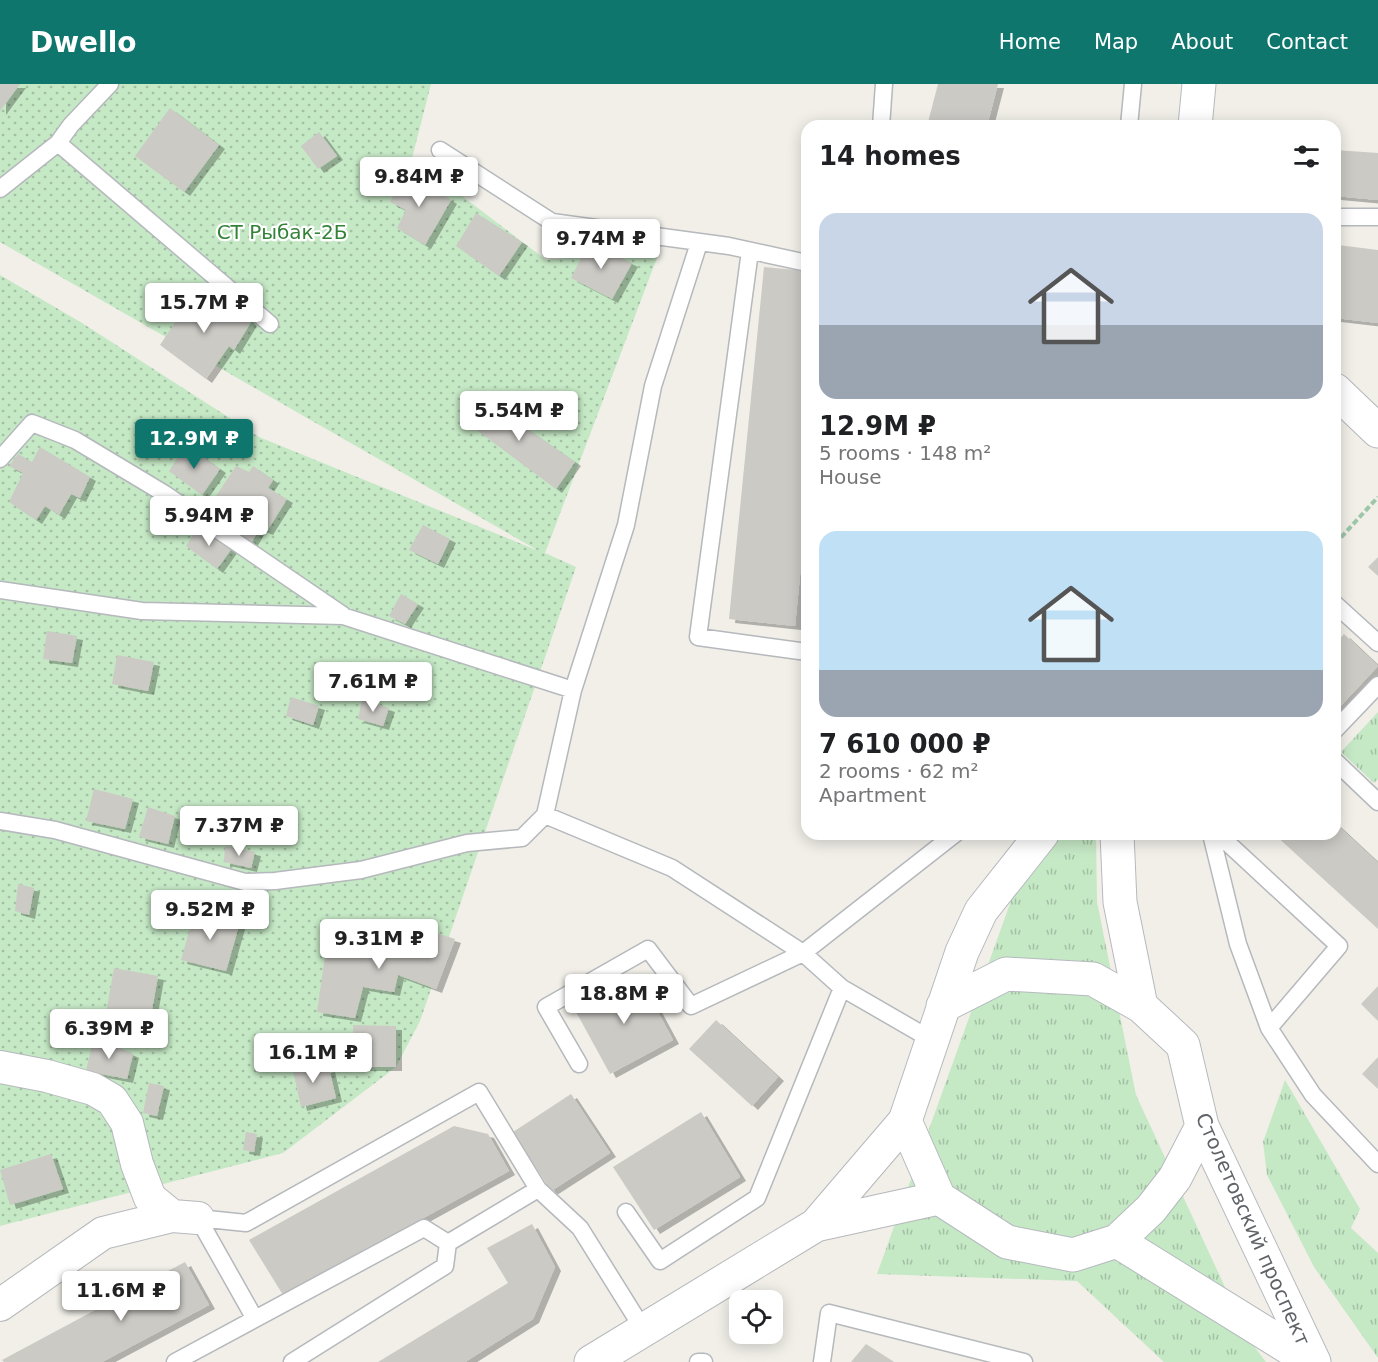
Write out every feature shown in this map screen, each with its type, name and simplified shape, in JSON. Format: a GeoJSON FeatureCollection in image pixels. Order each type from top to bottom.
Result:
{"type":"FeatureCollection","features":[{"type":"Feature","properties":{"kind":"main road"},"geometry":{"type":"LineString","coordinates":[[1196,120],[1199,84]]}},
{"type":"Feature","properties":{"kind":"main road"},"geometry":{"type":"LineString","coordinates":[[1341,396],[1378,431]]}},
{"type":"Feature","properties":{"kind":"main road"},"geometry":{"type":"LineString","coordinates":[[591,1362],[816,1224],[905,1121],[962,952],[981,911],[1037,840]]}},
{"type":"Feature","properties":{"kind":"main road"},"geometry":{"type":"LineString","coordinates":[[1117,840],[1120,902],[1141,1006]]}},
{"type":"Feature","properties":{"kind":"main road","name":"Столетовский проспект"},"geometry":{"type":"LineString","coordinates":[[943,1006],[1006,974],[1093,979],[1141,1006],[1183,1045],[1202,1125],[1313,1362]]}},
{"type":"Feature","properties":{"kind":"main road"},"geometry":{"type":"LineString","coordinates":[[905,1121],[939,1198],[1007,1242],[1074,1255],[1117,1241],[1151,1209],[1175,1178],[1202,1125]]}},
{"type":"Feature","properties":{"kind":"main road"},"geometry":{"type":"LineString","coordinates":[[816,1224],[939,1198]]}},
{"type":"Feature","properties":{"kind":"main road"},"geometry":{"type":"LineString","coordinates":[[1117,1241],[1313,1362]]}},
{"type":"Feature","properties":{"kind":"street"},"geometry":{"type":"LineString","coordinates":[[0,1067],[47,1076],[93,1089],[112,1100],[127,1123],[137,1164],[150,1198],[185,1217]]}},
{"type":"Feature","properties":{"kind":"street"},"geometry":{"type":"LineString","coordinates":[[0,1305],[103,1233],[185,1217]]}},
{"type":"Feature","properties":{"kind":"lane"},"geometry":{"type":"LineString","coordinates":[[0,189],[58,143],[71,124],[110,84]]}},
{"type":"Feature","properties":{"kind":"lane"},"geometry":{"type":"LineString","coordinates":[[881,120],[884,84]]}},
{"type":"Feature","properties":{"kind":"lane"},"geometry":{"type":"LineString","coordinates":[[1130,120],[1133,84]]}},
{"type":"Feature","properties":{"kind":"lane"},"geometry":{"type":"LineString","coordinates":[[58,143],[270,324]]}},
{"type":"Feature","properties":{"kind":"lane"},"geometry":{"type":"LineString","coordinates":[[440,150],[552,222],[699,243],[801,261]]}},
{"type":"Feature","properties":{"kind":"lane"},"geometry":{"type":"LineString","coordinates":[[1341,217],[1378,218]]}},
{"type":"Feature","properties":{"kind":"lane"},"geometry":{"type":"LineString","coordinates":[[0,820],[55,830],[245,882],[275,881],[361,870],[467,843],[522,838],[545,815],[573,690],[626,525],[653,386],[699,243]]}},
{"type":"Feature","properties":{"kind":"lane"},"geometry":{"type":"LineString","coordinates":[[750,251],[698,638],[801,651]]}},
{"type":"Feature","properties":{"kind":"lane"},"geometry":{"type":"LineString","coordinates":[[0,459],[32,423],[75,440],[165,494],[343,616]]}},
{"type":"Feature","properties":{"kind":"lane"},"geometry":{"type":"LineString","coordinates":[[0,590],[142,611],[343,616],[573,690]]}},
{"type":"Feature","properties":{"kind":"lane"},"geometry":{"type":"LineString","coordinates":[[1341,609],[1378,643]]}},
{"type":"Feature","properties":{"kind":"lane"},"geometry":{"type":"LineString","coordinates":[[1341,724],[1378,685]]}},
{"type":"Feature","properties":{"kind":"lane"},"geometry":{"type":"LineString","coordinates":[[1341,767],[1378,801]]}},
{"type":"Feature","properties":{"kind":"lane"},"geometry":{"type":"LineString","coordinates":[[545,815],[672,868],[803,953],[842,988],[932,1040]]}},
{"type":"Feature","properties":{"kind":"lane"},"geometry":{"type":"LineString","coordinates":[[579,1064],[546,1007],[648,949],[691,1006],[803,953],[947,840]]}},
{"type":"Feature","properties":{"kind":"lane"},"geometry":{"type":"LineString","coordinates":[[1212,840],[1238,944],[1269,1028],[1313,1095],[1378,1164]]}},
{"type":"Feature","properties":{"kind":"lane"},"geometry":{"type":"LineString","coordinates":[[1224,840],[1339,946],[1269,1028]]}},
{"type":"Feature","properties":{"kind":"lane"},"geometry":{"type":"LineString","coordinates":[[626,1212],[660,1262],[757,1198],[842,988]]}},
{"type":"Feature","properties":{"kind":"lane"},"geometry":{"type":"LineString","coordinates":[[185,1217],[246,1223],[479,1092],[538,1189],[580,1228],[643,1329]]}},
{"type":"Feature","properties":{"kind":"lane"},"geometry":{"type":"LineString","coordinates":[[292,1362],[444,1266],[448,1244],[538,1189]]}},
{"type":"Feature","properties":{"kind":"lane"},"geometry":{"type":"LineString","coordinates":[[185,1217],[255,1319]]}},
{"type":"Feature","properties":{"kind":"lane"},"geometry":{"type":"LineString","coordinates":[[175,1362],[424,1228],[448,1244]]}},
{"type":"Feature","properties":{"kind":"lane"},"geometry":{"type":"LineString","coordinates":[[822,1362],[829,1313],[1024,1362]]}},
{"type":"Feature","properties":{"kind":"lane"},"geometry":{"type":"LineString","coordinates":[[698,1362],[704,1362]]}},
{"type":"Feature","properties":{"kind":"path"},"geometry":{"type":"LineString","coordinates":[[1341,537],[1378,497]]}},
{"type":"Feature","properties":{"kind":"green space","name":"СТ Рыбак-2Б"},"geometry":{"type":"Polygon","coordinates":[[[0,84],[431,84],[412,158],[546,260],[660,250],[545,553],[576,567],[420,1021],[396,1067],[283,1153],[0,1226],[0,275],[82,323],[259,437],[539,551],[0,242],[0,84]]]}},
{"type":"Feature","properties":{"kind":"green space"},"geometry":{"type":"Polygon","coordinates":[[[1378,712],[1378,779],[1374,783],[1341,752],[1378,712]]]}},
{"type":"Feature","properties":{"kind":"green space"},"geometry":{"type":"Polygon","coordinates":[[[1033,840],[1096,840],[1097,902],[1136,1095],[1250,1341],[1266,1362],[1164,1362],[1077,1281],[877,1274],[1033,840]]]}},
{"type":"Feature","properties":{"kind":"green space"},"geometry":{"type":"Polygon","coordinates":[[[1285,1080],[1360,1209],[1351,1228],[1378,1253],[1378,1358],[1314,1267],[1267,1175],[1263,1142],[1285,1080]]]}},
{"type":"Feature","properties":{"kind":"building"},"geometry":{"type":"Polygon","coordinates":[[[0,84],[20,84],[0,111],[0,84]]]}},
{"type":"Feature","properties":{"kind":"building"},"geometry":{"type":"Polygon","coordinates":[[[938,84],[998,84],[989,120],[929,120],[938,84]]]}},
{"type":"Feature","properties":{"kind":"building"},"geometry":{"type":"Polygon","coordinates":[[[170,108],[219,145],[184,192],[135,156],[170,108]]]}},
{"type":"Feature","properties":{"kind":"building"},"geometry":{"type":"Polygon","coordinates":[[[319,132],[337,156],[318,169],[301,146],[319,132]]]}},
{"type":"Feature","properties":{"kind":"building"},"geometry":{"type":"Polygon","coordinates":[[[1341,150],[1378,153],[1378,200],[1341,197],[1341,150]]]}},
{"type":"Feature","properties":{"kind":"building"},"geometry":{"type":"Polygon","coordinates":[[[406,173],[451,200],[425,245],[397,228],[406,210],[390,202],[406,173]]]}},
{"type":"Feature","properties":{"kind":"building"},"geometry":{"type":"Polygon","coordinates":[[[476,213],[522,242],[499,276],[456,246],[476,213]]]}},
{"type":"Feature","properties":{"kind":"building"},"geometry":{"type":"Polygon","coordinates":[[[589,242],[632,263],[612,299],[571,278],[589,242]]]}},
{"type":"Feature","properties":{"kind":"building"},"geometry":{"type":"Polygon","coordinates":[[[1341,245],[1378,250],[1378,323],[1341,319],[1341,245]]]}},
{"type":"Feature","properties":{"kind":"building"},"geometry":{"type":"Polygon","coordinates":[[[764,267],[801,270],[801,566],[795,626],[729,619],[764,267]]]}},
{"type":"Feature","properties":{"kind":"building"},"geometry":{"type":"Polygon","coordinates":[[[197,289],[229,317],[235,307],[251,322],[234,350],[229,346],[206,379],[160,345],[197,289]]]}},
{"type":"Feature","properties":{"kind":"building"},"geometry":{"type":"Polygon","coordinates":[[[480,396],[575,462],[556,489],[463,420],[480,396]]]}},
{"type":"Feature","properties":{"kind":"building"},"geometry":{"type":"Polygon","coordinates":[[[186,445],[220,469],[202,495],[169,471],[186,445]]]}},
{"type":"Feature","properties":{"kind":"building"},"geometry":{"type":"Polygon","coordinates":[[[40,447],[90,477],[80,498],[71,494],[59,515],[45,506],[36,520],[9,502],[23,473],[9,466],[18,454],[32,462],[40,447]]]}},
{"type":"Feature","properties":{"kind":"building"},"geometry":{"type":"Polygon","coordinates":[[[236,466],[249,472],[253,466],[273,480],[268,488],[287,499],[267,531],[260,528],[251,543],[217,518],[225,506],[216,496],[236,466]]]}},
{"type":"Feature","properties":{"kind":"building"},"geometry":{"type":"Polygon","coordinates":[[[423,525],[450,539],[438,564],[409,550],[423,525]]]}},
{"type":"Feature","properties":{"kind":"building"},"geometry":{"type":"Polygon","coordinates":[[[199,526],[232,548],[217,569],[186,546],[199,526]]]}},
{"type":"Feature","properties":{"kind":"building"},"geometry":{"type":"Polygon","coordinates":[[[1378,557],[1378,576],[1368,567],[1378,557]]]}},
{"type":"Feature","properties":{"kind":"building"},"geometry":{"type":"Polygon","coordinates":[[[401,594],[418,604],[405,624],[389,616],[401,594]]]}},
{"type":"Feature","properties":{"kind":"building"},"geometry":{"type":"Polygon","coordinates":[[[47,631],[77,636],[72,663],[43,659],[47,631]]]}},
{"type":"Feature","properties":{"kind":"building"},"geometry":{"type":"Polygon","coordinates":[[[1344,634],[1378,666],[1341,706],[1341,637],[1344,634]]]}},
{"type":"Feature","properties":{"kind":"building"},"geometry":{"type":"Polygon","coordinates":[[[117,655],[154,662],[148,691],[112,684],[117,655]]]}},
{"type":"Feature","properties":{"kind":"building"},"geometry":{"type":"Polygon","coordinates":[[[291,697],[319,706],[313,725],[286,716],[291,697]]]}},
{"type":"Feature","properties":{"kind":"building"},"geometry":{"type":"Polygon","coordinates":[[[362,699],[389,708],[383,726],[358,719],[362,699]]]}},
{"type":"Feature","properties":{"kind":"building"},"geometry":{"type":"Polygon","coordinates":[[[94,789],[133,799],[125,829],[86,821],[94,789]]]}},
{"type":"Feature","properties":{"kind":"building"},"geometry":{"type":"Polygon","coordinates":[[[148,807],[175,816],[168,844],[139,837],[148,807]]]}},
{"type":"Feature","properties":{"kind":"building"},"geometry":{"type":"Polygon","coordinates":[[[1341,829],[1378,863],[1378,929],[1281,840],[1341,840],[1341,829]]]}},
{"type":"Feature","properties":{"kind":"building"},"geometry":{"type":"Polygon","coordinates":[[[225,846],[255,852],[251,868],[224,862],[225,846]]]}},
{"type":"Feature","properties":{"kind":"building"},"geometry":{"type":"Polygon","coordinates":[[[18,884],[34,888],[29,915],[15,911],[18,884]]]}},
{"type":"Feature","properties":{"kind":"building"},"geometry":{"type":"Polygon","coordinates":[[[195,911],[240,922],[226,971],[181,960],[195,911]]]}},
{"type":"Feature","properties":{"kind":"building"},"geometry":{"type":"Polygon","coordinates":[[[424,929],[455,939],[436,989],[398,975],[394,992],[363,987],[355,1018],[317,1012],[327,942],[392,952],[396,941],[419,945],[424,929]]]}},
{"type":"Feature","properties":{"kind":"building"},"geometry":{"type":"Polygon","coordinates":[[[114,968],[158,976],[150,1021],[106,1013],[114,968]]]}},
{"type":"Feature","properties":{"kind":"building"},"geometry":{"type":"Polygon","coordinates":[[[638,975],[673,1040],[610,1074],[575,1010],[638,975]]]}},
{"type":"Feature","properties":{"kind":"building"},"geometry":{"type":"Polygon","coordinates":[[[1378,986],[1378,1021],[1361,1004],[1378,986]]]}},
{"type":"Feature","properties":{"kind":"building"},"geometry":{"type":"Polygon","coordinates":[[[716,1020],[778,1077],[752,1106],[689,1049],[716,1020]]]}},
{"type":"Feature","properties":{"kind":"building"},"geometry":{"type":"Polygon","coordinates":[[[353,1025],[396,1026],[396,1067],[355,1067],[353,1025]]]}},
{"type":"Feature","properties":{"kind":"building"},"geometry":{"type":"Polygon","coordinates":[[[94,1036],[133,1054],[127,1079],[86,1071],[94,1036]]]}},
{"type":"Feature","properties":{"kind":"building"},"geometry":{"type":"Polygon","coordinates":[[[1378,1057],[1378,1089],[1362,1074],[1378,1057]]]}},
{"type":"Feature","properties":{"kind":"building"},"geometry":{"type":"Polygon","coordinates":[[[314,1061],[317,1071],[329,1068],[336,1098],[301,1107],[292,1066],[314,1061]]]}},
{"type":"Feature","properties":{"kind":"building"},"geometry":{"type":"Polygon","coordinates":[[[149,1083],[164,1086],[157,1116],[143,1113],[149,1083]]]}},
{"type":"Feature","properties":{"kind":"building"},"geometry":{"type":"Polygon","coordinates":[[[571,1094],[610,1153],[551,1191],[513,1132],[571,1094]]]}},
{"type":"Feature","properties":{"kind":"building"},"geometry":{"type":"Polygon","coordinates":[[[701,1112],[740,1177],[654,1230],[613,1167],[701,1112]]]}},
{"type":"Feature","properties":{"kind":"building"},"geometry":{"type":"Polygon","coordinates":[[[454,1126],[488,1134],[509,1171],[283,1295],[249,1240],[454,1126]]]}},
{"type":"Feature","properties":{"kind":"building"},"geometry":{"type":"Polygon","coordinates":[[[246,1132],[257,1134],[254,1152],[243,1150],[246,1132]]]}},
{"type":"Feature","properties":{"kind":"building"},"geometry":{"type":"Polygon","coordinates":[[[51,1154],[63,1189],[10,1205],[0,1170],[51,1154]]]}},
{"type":"Feature","properties":{"kind":"building"},"geometry":{"type":"Polygon","coordinates":[[[532,1224],[555,1267],[533,1319],[465,1362],[378,1362],[508,1283],[487,1248],[532,1224]]]}},
{"type":"Feature","properties":{"kind":"building"},"geometry":{"type":"Polygon","coordinates":[[[185,1262],[209,1305],[102,1362],[4,1362],[2,1360],[185,1262]]]}},
{"type":"Feature","properties":{"kind":"building"},"geometry":{"type":"Polygon","coordinates":[[[866,1344],[894,1362],[851,1362],[866,1344]]]}}]}
